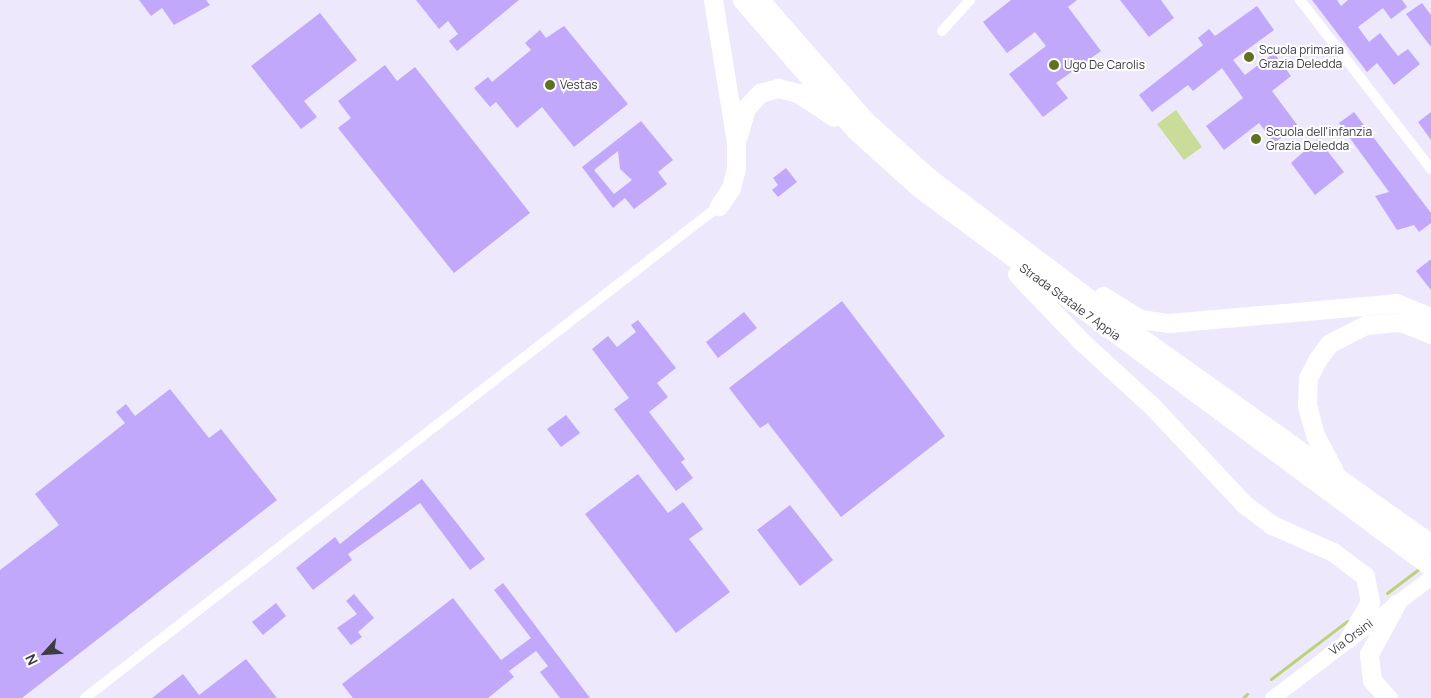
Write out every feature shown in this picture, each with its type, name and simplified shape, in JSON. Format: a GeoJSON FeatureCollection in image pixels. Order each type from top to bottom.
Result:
{"type":"FeatureCollection","features":[{"type":"Feature","properties":{"kind":"highway"},"geometry":{"type":"LineString","coordinates":[[713,0],[736,142],[736,168],[731,188],[719,206]]}},
{"type":"Feature","properties":{"kind":"highway","name":"Strada Statale 7 Appia"},"geometry":{"type":"LineString","coordinates":[[742,0],[856,131],[981,237],[1426,564]]}},
{"type":"Feature","properties":{"kind":"highway","name":"Strada Statale 7 Appia"},"geometry":{"type":"LineString","coordinates":[[760,0],[866,120],[927,176],[1132,332],[1431,544]]}},
{"type":"Feature","properties":{"kind":"highway"},"geometry":{"type":"LineString","coordinates":[[736,142],[746,108],[760,93],[778,88],[798,94],[856,131]]}},
{"type":"Feature","properties":{"kind":"highway"},"geometry":{"type":"LineString","coordinates":[[981,237],[1082,342],[1154,407],[1244,504],[1272,525],[1332,552],[1365,576],[1370,602],[1349,638]]}},
{"type":"Feature","properties":{"kind":"highway"},"geometry":{"type":"LineString","coordinates":[[1017,245],[1140,319],[1170,324],[1396,303],[1431,317]]}},
{"type":"Feature","properties":{"kind":"highway"},"geometry":{"type":"LineString","coordinates":[[1336,475],[1315,435],[1307,406],[1308,378],[1317,360],[1341,335],[1365,324],[1401,322],[1431,334]]}},
{"type":"Feature","properties":{"kind":"highway"},"geometry":{"type":"LineString","coordinates":[[1388,698],[1372,680],[1369,654],[1396,604]]}},
{"type":"Feature","properties":{"kind":"main road","name":"Via Orsini"},"geometry":{"type":"LineString","coordinates":[[1272,698],[1431,577]]}},
{"type":"Feature","properties":{"kind":"street"},"geometry":{"type":"LineString","coordinates":[[942,30],[970,0]]}},
{"type":"Feature","properties":{"kind":"street"},"geometry":{"type":"LineString","coordinates":[[1300,0],[1431,169]]}},
{"type":"Feature","properties":{"kind":"street"},"geometry":{"type":"LineString","coordinates":[[85,698],[719,206]]}},
{"type":"Feature","properties":{"kind":"green space"},"geometry":{"type":"Polygon","coordinates":[[[1176,110],[1202,147],[1184,160],[1157,124],[1176,110]]]}},
{"type":"Feature","properties":{"kind":"building"},"geometry":{"type":"Polygon","coordinates":[[[139,0],[206,0],[210,5],[174,25],[162,8],[151,16],[139,0]]]}},
{"type":"Feature","properties":{"kind":"building"},"geometry":{"type":"Polygon","coordinates":[[[416,0],[519,0],[457,51],[449,41],[458,34],[448,21],[439,29],[416,0]]]}},
{"type":"Feature","properties":{"kind":"building"},"geometry":{"type":"Polygon","coordinates":[[[1011,0],[1077,0],[1068,7],[1101,51],[1056,83],[1068,98],[1043,117],[1009,74],[1046,46],[1035,32],[1007,53],[983,22],[1011,0]]]}},
{"type":"Feature","properties":{"kind":"building"},"geometry":{"type":"Polygon","coordinates":[[[1120,0],[1161,0],[1174,18],[1149,37],[1120,0]]]}},
{"type":"Feature","properties":{"kind":"building"},"geometry":{"type":"Polygon","coordinates":[[[1312,0],[1337,0],[1341,6],[1348,0],[1402,0],[1407,7],[1391,19],[1383,8],[1358,27],[1369,42],[1380,33],[1398,56],[1408,49],[1420,64],[1394,85],[1377,63],[1367,72],[1312,0]]]}},
{"type":"Feature","properties":{"kind":"building"},"geometry":{"type":"Polygon","coordinates":[[[1422,3],[1431,15],[1431,47],[1406,14],[1422,3]]]}},
{"type":"Feature","properties":{"kind":"building"},"geometry":{"type":"Polygon","coordinates":[[[1257,6],[1274,30],[1233,60],[1245,75],[1274,53],[1291,76],[1272,91],[1298,126],[1274,143],[1259,123],[1224,150],[1206,126],[1243,98],[1222,68],[1193,91],[1188,85],[1152,112],[1139,95],[1203,45],[1198,38],[1209,29],[1215,36],[1257,6]]]}},
{"type":"Feature","properties":{"kind":"building"},"geometry":{"type":"Polygon","coordinates":[[[320,13],[357,60],[304,101],[317,117],[301,129],[251,66],[320,13]]]}},
{"type":"Feature","properties":{"kind":"building","name":"Vestas"},"geometry":{"type":"Polygon","coordinates":[[[564,26],[628,104],[574,147],[542,107],[517,128],[496,102],[490,107],[474,88],[488,77],[492,82],[531,50],[525,43],[540,30],[546,38],[564,26]]]}},
{"type":"Feature","properties":{"kind":"building"},"geometry":{"type":"Polygon","coordinates":[[[385,65],[397,81],[415,67],[530,213],[454,273],[338,128],[351,118],[338,101],[385,65]]]}},
{"type":"Feature","properties":{"kind":"building"},"geometry":{"type":"Polygon","coordinates":[[[1354,112],[1431,213],[1431,223],[1419,232],[1414,225],[1397,230],[1375,196],[1389,192],[1339,123],[1354,112]]]}},
{"type":"Feature","properties":{"kind":"building"},"geometry":{"type":"Polygon","coordinates":[[[1431,112],[1431,140],[1418,122],[1431,112]]]}},
{"type":"Feature","properties":{"kind":"building"},"geometry":{"type":"Polygon","coordinates":[[[641,121],[673,160],[658,172],[667,184],[634,209],[625,198],[613,208],[582,167],[641,121]],[[618,151],[594,170],[614,194],[632,180],[620,169],[618,151]]]}},
{"type":"Feature","properties":{"kind":"building"},"geometry":{"type":"Polygon","coordinates":[[[1318,139],[1344,172],[1315,195],[1291,163],[1318,139]]]}},
{"type":"Feature","properties":{"kind":"building"},"geometry":{"type":"Polygon","coordinates":[[[786,168],[797,182],[778,197],[772,190],[778,185],[773,178],[786,168]]]}},
{"type":"Feature","properties":{"kind":"building"},"geometry":{"type":"Polygon","coordinates":[[[1431,259],[1431,290],[1416,271],[1431,259]]]}},
{"type":"Feature","properties":{"kind":"building"},"geometry":{"type":"Polygon","coordinates":[[[842,301],[945,436],[841,517],[768,423],[760,428],[729,388],[842,301]]]}},
{"type":"Feature","properties":{"kind":"building"},"geometry":{"type":"Polygon","coordinates":[[[744,312],[757,328],[718,358],[706,342],[744,312]]]}},
{"type":"Feature","properties":{"kind":"building"},"geometry":{"type":"Polygon","coordinates":[[[638,320],[676,368],[657,383],[668,397],[649,412],[685,459],[681,462],[693,478],[676,491],[614,409],[629,398],[592,349],[608,336],[617,347],[636,332],[631,325],[638,320]]]}},
{"type":"Feature","properties":{"kind":"building"},"geometry":{"type":"Polygon","coordinates":[[[170,389],[209,438],[221,429],[277,500],[22,698],[0,698],[0,570],[59,525],[35,494],[125,423],[116,412],[126,404],[135,416],[170,389]]]}},
{"type":"Feature","properties":{"kind":"building"},"geometry":{"type":"Polygon","coordinates":[[[566,415],[580,433],[561,447],[547,429],[566,415]]]}},
{"type":"Feature","properties":{"kind":"building"},"geometry":{"type":"Polygon","coordinates":[[[638,474],[668,513],[683,502],[703,529],[689,539],[730,592],[676,633],[585,514],[638,474]]]}},
{"type":"Feature","properties":{"kind":"building"},"geometry":{"type":"Polygon","coordinates":[[[422,479],[485,559],[470,570],[420,503],[348,554],[352,560],[313,590],[296,568],[335,537],[340,544],[422,479]]]}},
{"type":"Feature","properties":{"kind":"building"},"geometry":{"type":"Polygon","coordinates":[[[790,505],[833,560],[800,586],[757,530],[790,505]]]}},
{"type":"Feature","properties":{"kind":"building"},"geometry":{"type":"Polygon","coordinates":[[[503,583],[590,698],[560,698],[540,672],[548,666],[536,651],[509,671],[514,677],[488,698],[353,698],[342,684],[453,598],[501,660],[531,638],[494,590],[503,583]]]}},
{"type":"Feature","properties":{"kind":"building"},"geometry":{"type":"Polygon","coordinates":[[[354,594],[374,618],[358,632],[362,637],[351,645],[337,628],[357,614],[346,601],[354,594]]]}},
{"type":"Feature","properties":{"kind":"building"},"geometry":{"type":"Polygon","coordinates":[[[276,603],[286,616],[263,635],[252,622],[276,603]]]}},
{"type":"Feature","properties":{"kind":"building"},"geometry":{"type":"Polygon","coordinates":[[[246,659],[277,698],[152,698],[183,674],[199,695],[246,659]]]}},
{"type":"Feature","properties":{"kind":"waterway"},"geometry":{"type":"LineString","coordinates":[[1387,593],[1420,568]]}},
{"type":"Feature","properties":{"kind":"waterway"},"geometry":{"type":"LineString","coordinates":[[1271,679],[1347,621]]}},
{"type":"Feature","properties":{"kind":"waterway"},"geometry":{"type":"LineString","coordinates":[[1243,698],[1247,694]]}},
{"type":"Feature","properties":{"kind":"place","name":"Scuola primaria Grazia Deledda"},"geometry":{"type":"Point","coordinates":[1249,57]}},
{"type":"Feature","properties":{"kind":"place","name":"Ugo De Carolis"},"geometry":{"type":"Point","coordinates":[1054,65]}},
{"type":"Feature","properties":{"kind":"place","name":"Vestas"},"geometry":{"type":"Point","coordinates":[550,85]}},
{"type":"Feature","properties":{"kind":"place","name":"Scuola dell'infanzia Grazia Deledda"},"geometry":{"type":"Point","coordinates":[1256,139]}}]}
